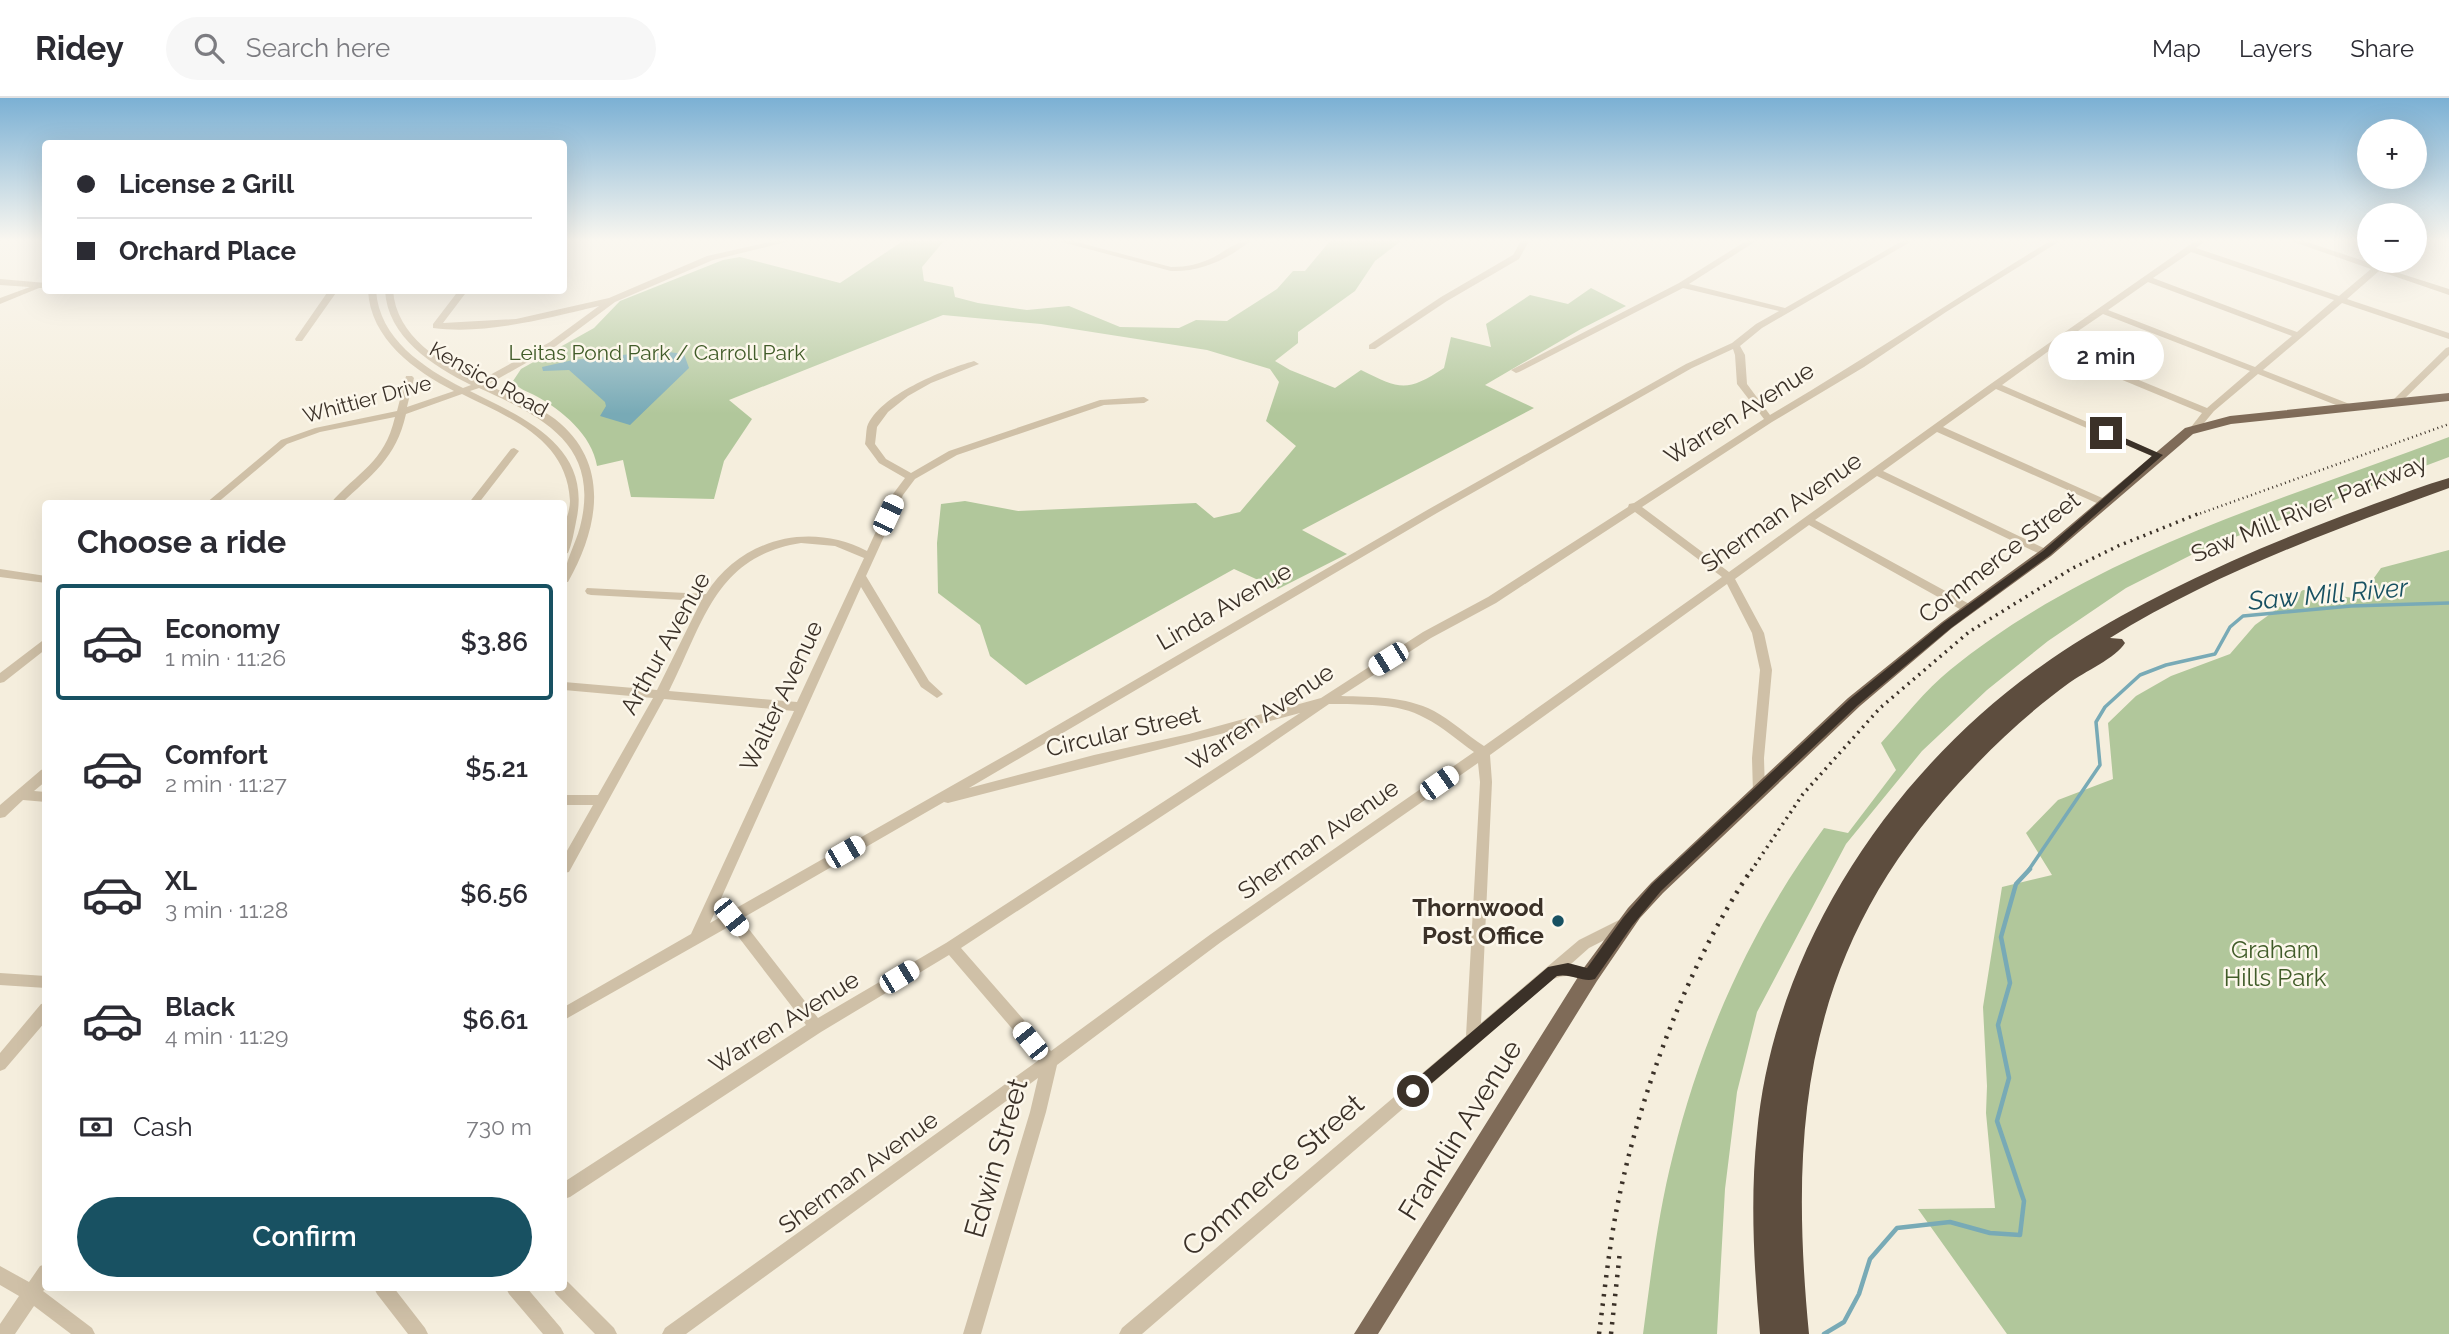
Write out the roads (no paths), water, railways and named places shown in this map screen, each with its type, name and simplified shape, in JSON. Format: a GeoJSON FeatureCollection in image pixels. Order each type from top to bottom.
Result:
{"type":"FeatureCollection","features":[{"type":"Feature","properties":{"kind":"highway","name":"Saw Mill River Parkway"},"geometry":{"type":"LineString","coordinates":[[1795,1334],[1779,1319],[1766,1237],[1767,1149],[1774,1095],[1789,1024],[1803,981],[1829,924],[1869,856],[1912,798],[1958,748],[2000,709],[2056,665],[2110,631],[2197,584],[2278,547],[2449,483]]}},
{"type":"Feature","properties":{"kind":"highway","name":"Saw Mill River Parkway"},"geometry":{"type":"LineString","coordinates":[[1779,1319],[1787,1252],[1787,1164],[1792,1110],[1806,1038],[1826,974],[1849,927],[1888,860],[1937,795],[1971,757],[2019,712],[2069,673],[2121,639],[2270,563],[2449,494]]}},
{"type":"Feature","properties":{"kind":"main road","name":"Commerce Street"},"geometry":{"type":"LineString","coordinates":[[1627,922],[1657,888],[1854,702],[1969,609],[2046,553],[2158,455],[2196,428],[2230,420],[2449,397]]}},
{"type":"Feature","properties":{"kind":"main road","name":"Franklin Avenue"},"geometry":{"type":"LineString","coordinates":[[1365,1334],[1590,975],[1627,922]]}},
{"type":"Feature","properties":{"kind":"street"},"geometry":{"type":"LineString","coordinates":[[299,339],[328,299]]}},
{"type":"Feature","properties":{"kind":"street","name":"Kensico Road"},"geometry":{"type":"LineString","coordinates":[[374,299],[376,315],[396,346],[422,369],[547,418],[568,437],[583,460],[590,485],[590,514],[580,546],[567,573]]}},
{"type":"Feature","properties":{"kind":"street","name":"Kensico Road"},"geometry":{"type":"LineString","coordinates":[[391,299],[396,320],[413,341],[471,389],[545,436],[562,457],[572,482],[575,503],[567,542]]}},
{"type":"Feature","properties":{"kind":"street"},"geometry":{"type":"LineString","coordinates":[[436,326],[457,299]]}},
{"type":"Feature","properties":{"kind":"street"},"geometry":{"type":"LineString","coordinates":[[436,326],[506,323],[615,299]]}},
{"type":"Feature","properties":{"kind":"street"},"geometry":{"type":"LineString","coordinates":[[1373,347],[1445,299]]}},
{"type":"Feature","properties":{"kind":"street"},"geometry":{"type":"LineString","coordinates":[[1516,370],[1655,299]]}},
{"type":"Feature","properties":{"kind":"street"},"geometry":{"type":"LineString","coordinates":[[1740,299],[1788,310]]}},
{"type":"Feature","properties":{"kind":"street","name":"Linda Avenue"},"geometry":{"type":"LineString","coordinates":[[567,1012],[1433,511],[1689,366],[1735,345],[1759,326],[1808,299]]}},
{"type":"Feature","properties":{"kind":"street","name":"Warren Avenue"},"geometry":{"type":"LineString","coordinates":[[567,1189],[816,1027],[951,947],[1392,656],[1492,600],[1600,531],[1633,506],[1861,365],[1962,299]]}},
{"type":"Feature","properties":{"kind":"street","name":"Sherman Avenue"},"geometry":{"type":"LineString","coordinates":[[670,1334],[1050,1061],[1216,938],[1585,682],[1995,386],[2121,299]]}},
{"type":"Feature","properties":{"kind":"street"},"geometry":{"type":"LineString","coordinates":[[2201,299],[2298,335]]}},
{"type":"Feature","properties":{"kind":"street"},"geometry":{"type":"LineString","coordinates":[[2335,299],[2449,336]]}},
{"type":"Feature","properties":{"kind":"street"},"geometry":{"type":"LineString","coordinates":[[471,389],[553,344],[612,300]]}},
{"type":"Feature","properties":{"kind":"street"},"geometry":{"type":"LineString","coordinates":[[2196,428],[2208,412],[2339,300]]}},
{"type":"Feature","properties":{"kind":"street"},"geometry":{"type":"LineString","coordinates":[[2104,311],[2349,407]]}},
{"type":"Feature","properties":{"kind":"street"},"geometry":{"type":"LineString","coordinates":[[1735,345],[1740,355],[1742,384],[1769,420]]}},
{"type":"Feature","properties":{"kind":"street"},"geometry":{"type":"LineString","coordinates":[[2050,347],[2208,412]]}},
{"type":"Feature","properties":{"kind":"street"},"geometry":{"type":"LineString","coordinates":[[2395,403],[2449,350]]}},
{"type":"Feature","properties":{"kind":"street"},"geometry":{"type":"LineString","coordinates":[[974,364],[955,369],[902,395],[887,405],[876,418],[871,429],[873,451],[888,467],[911,477],[953,453],[1077,410],[1102,402],[1144,400]]}},
{"type":"Feature","properties":{"kind":"street"},"geometry":{"type":"LineString","coordinates":[[339,500],[384,457],[396,435],[409,377]]}},
{"type":"Feature","properties":{"kind":"street"},"geometry":{"type":"LineString","coordinates":[[1995,386],[2158,455]]}},
{"type":"Feature","properties":{"kind":"street","name":"Whittier Drive"},"geometry":{"type":"LineString","coordinates":[[215,500],[284,442],[318,430],[400,413],[471,389]]}},
{"type":"Feature","properties":{"kind":"street"},"geometry":{"type":"LineString","coordinates":[[1938,429],[2105,503]]}},
{"type":"Feature","properties":{"kind":"street"},"geometry":{"type":"LineString","coordinates":[[476,500],[514,451]]}},
{"type":"Feature","properties":{"kind":"street"},"geometry":{"type":"LineString","coordinates":[[1877,472],[2046,553]]}},
{"type":"Feature","properties":{"kind":"street","name":"Walter Avenue"},"geometry":{"type":"LineString","coordinates":[[697,936],[869,556],[898,494],[911,477]]}},
{"type":"Feature","properties":{"kind":"street"},"geometry":{"type":"LineString","coordinates":[[1633,506],[1729,577],[1758,633],[1766,670],[1758,758],[1759,793]]}},
{"type":"Feature","properties":{"kind":"street"},"geometry":{"type":"LineString","coordinates":[[1809,522],[1969,609]]}},
{"type":"Feature","properties":{"kind":"street","name":"Arthur Avenue"},"geometry":{"type":"LineString","coordinates":[[567,862],[661,695],[720,580],[735,566],[783,543],[803,539],[821,540],[859,550],[869,556]]}},
{"type":"Feature","properties":{"kind":"street"},"geometry":{"type":"LineString","coordinates":[[0,573],[42,579]]}},
{"type":"Feature","properties":{"kind":"street"},"geometry":{"type":"LineString","coordinates":[[860,577],[925,684],[937,694]]}},
{"type":"Feature","properties":{"kind":"street"},"geometry":{"type":"LineString","coordinates":[[591,591],[709,598]]}},
{"type":"Feature","properties":{"kind":"street"},"geometry":{"type":"LineString","coordinates":[[0,679],[40,652]]}},
{"type":"Feature","properties":{"kind":"street"},"geometry":{"type":"LineString","coordinates":[[567,686],[800,707]]}},
{"type":"Feature","properties":{"kind":"street","name":"Circular Street"},"geometry":{"type":"LineString","coordinates":[[933,801],[1201,736],[1329,700],[1400,704],[1429,714],[1483,752]]}},
{"type":"Feature","properties":{"kind":"street"},"geometry":{"type":"LineString","coordinates":[[1473,1040],[1486,782],[1483,752]]}},
{"type":"Feature","properties":{"kind":"street"},"geometry":{"type":"LineString","coordinates":[[0,813],[42,777]]}},
{"type":"Feature","properties":{"kind":"street"},"geometry":{"type":"LineString","coordinates":[[21,795],[42,797]]}},
{"type":"Feature","properties":{"kind":"street"},"geometry":{"type":"LineString","coordinates":[[567,800],[601,800]]}},
{"type":"Feature","properties":{"kind":"street"},"geometry":{"type":"LineString","coordinates":[[731,917],[816,1027]]}},
{"type":"Feature","properties":{"kind":"street","name":"Commerce Street"},"geometry":{"type":"LineString","coordinates":[[1128,1334],[1584,944],[1627,922]]}},
{"type":"Feature","properties":{"kind":"street","name":"Edwin Street"},"geometry":{"type":"LineString","coordinates":[[951,947],[1050,1061],[1038,1112],[972,1334]]}},
{"type":"Feature","properties":{"kind":"street"},"geometry":{"type":"LineString","coordinates":[[1548,975],[1563,968],[1590,975]]}},
{"type":"Feature","properties":{"kind":"street"},"geometry":{"type":"LineString","coordinates":[[0,979],[42,982]]}},
{"type":"Feature","properties":{"kind":"street"},"geometry":{"type":"LineString","coordinates":[[0,1064],[42,1014]]}},
{"type":"Feature","properties":{"kind":"street"},"geometry":{"type":"LineString","coordinates":[[0,1275],[31,1293],[86,1334]]}},
{"type":"Feature","properties":{"kind":"street"},"geometry":{"type":"LineString","coordinates":[[4,1334],[42,1278]]}},
{"type":"Feature","properties":{"kind":"street"},"geometry":{"type":"LineString","coordinates":[[385,1291],[419,1334]]}},
{"type":"Feature","properties":{"kind":"street"},"geometry":{"type":"LineString","coordinates":[[518,1291],[555,1334]]}},
{"type":"Feature","properties":{"kind":"street"},"geometry":{"type":"LineString","coordinates":[[565,1291],[608,1334]]}},
{"type":"Feature","properties":{"kind":"water"},"geometry":{"type":"Polygon","coordinates":[[[661,351],[684,354],[689,368],[630,425],[600,416],[606,406],[605,402],[569,370],[543,371],[542,367],[573,360],[661,351]]]}},
{"type":"Feature","properties":{"kind":"waterway","name":"Saw Mill River"},"geometry":{"type":"LineString","coordinates":[[2028,871],[2100,765],[2096,722],[2105,707],[2140,675],[2166,665],[2215,654],[2230,627],[2243,616],[2351,606],[2449,603]]}},
{"type":"Feature","properties":{"kind":"waterway","name":"Saw Mill River"},"geometry":{"type":"LineString","coordinates":[[1824,1334],[1844,1322],[1859,1294],[1870,1259],[1897,1228],[1950,1222],[1990,1233],[2020,1235],[2024,1201],[1997,1121],[2009,1078],[1998,1025],[2010,983],[2001,937],[2016,884],[2030,869]]}},
{"type":"Feature","properties":{"kind":"railway"},"geometry":{"type":"LineString","coordinates":[[2196,515],[2449,424]]}},
{"type":"Feature","properties":{"kind":"railway"},"geometry":{"type":"LineString","coordinates":[[1751,871],[1803,794],[1880,708],[1969,632],[2071,569],[2118,546],[2200,513]]}},
{"type":"Feature","properties":{"kind":"railway"},"geometry":{"type":"LineString","coordinates":[[1599,1334],[1615,1218],[1624,1174],[1650,1083],[1685,992],[1728,907],[1752,869]]}},
{"type":"Feature","properties":{"kind":"railway"},"geometry":{"type":"LineString","coordinates":[[1611,1334],[1620,1251]]}},
{"type":"Feature","properties":{"kind":"place","name":"Thornwood Post Office"},"geometry":{"type":"Point","coordinates":[1558,921]}},
{"type":"Feature","properties":{"kind":"park label","name":"Leitas Pond Park / Carroll Park"},"geometry":{"type":"Point","coordinates":[657,352]}},
{"type":"Feature","properties":{"kind":"park label","name":"Graham Hills Park"},"geometry":{"type":"Point","coordinates":[2275,963]}}]}
